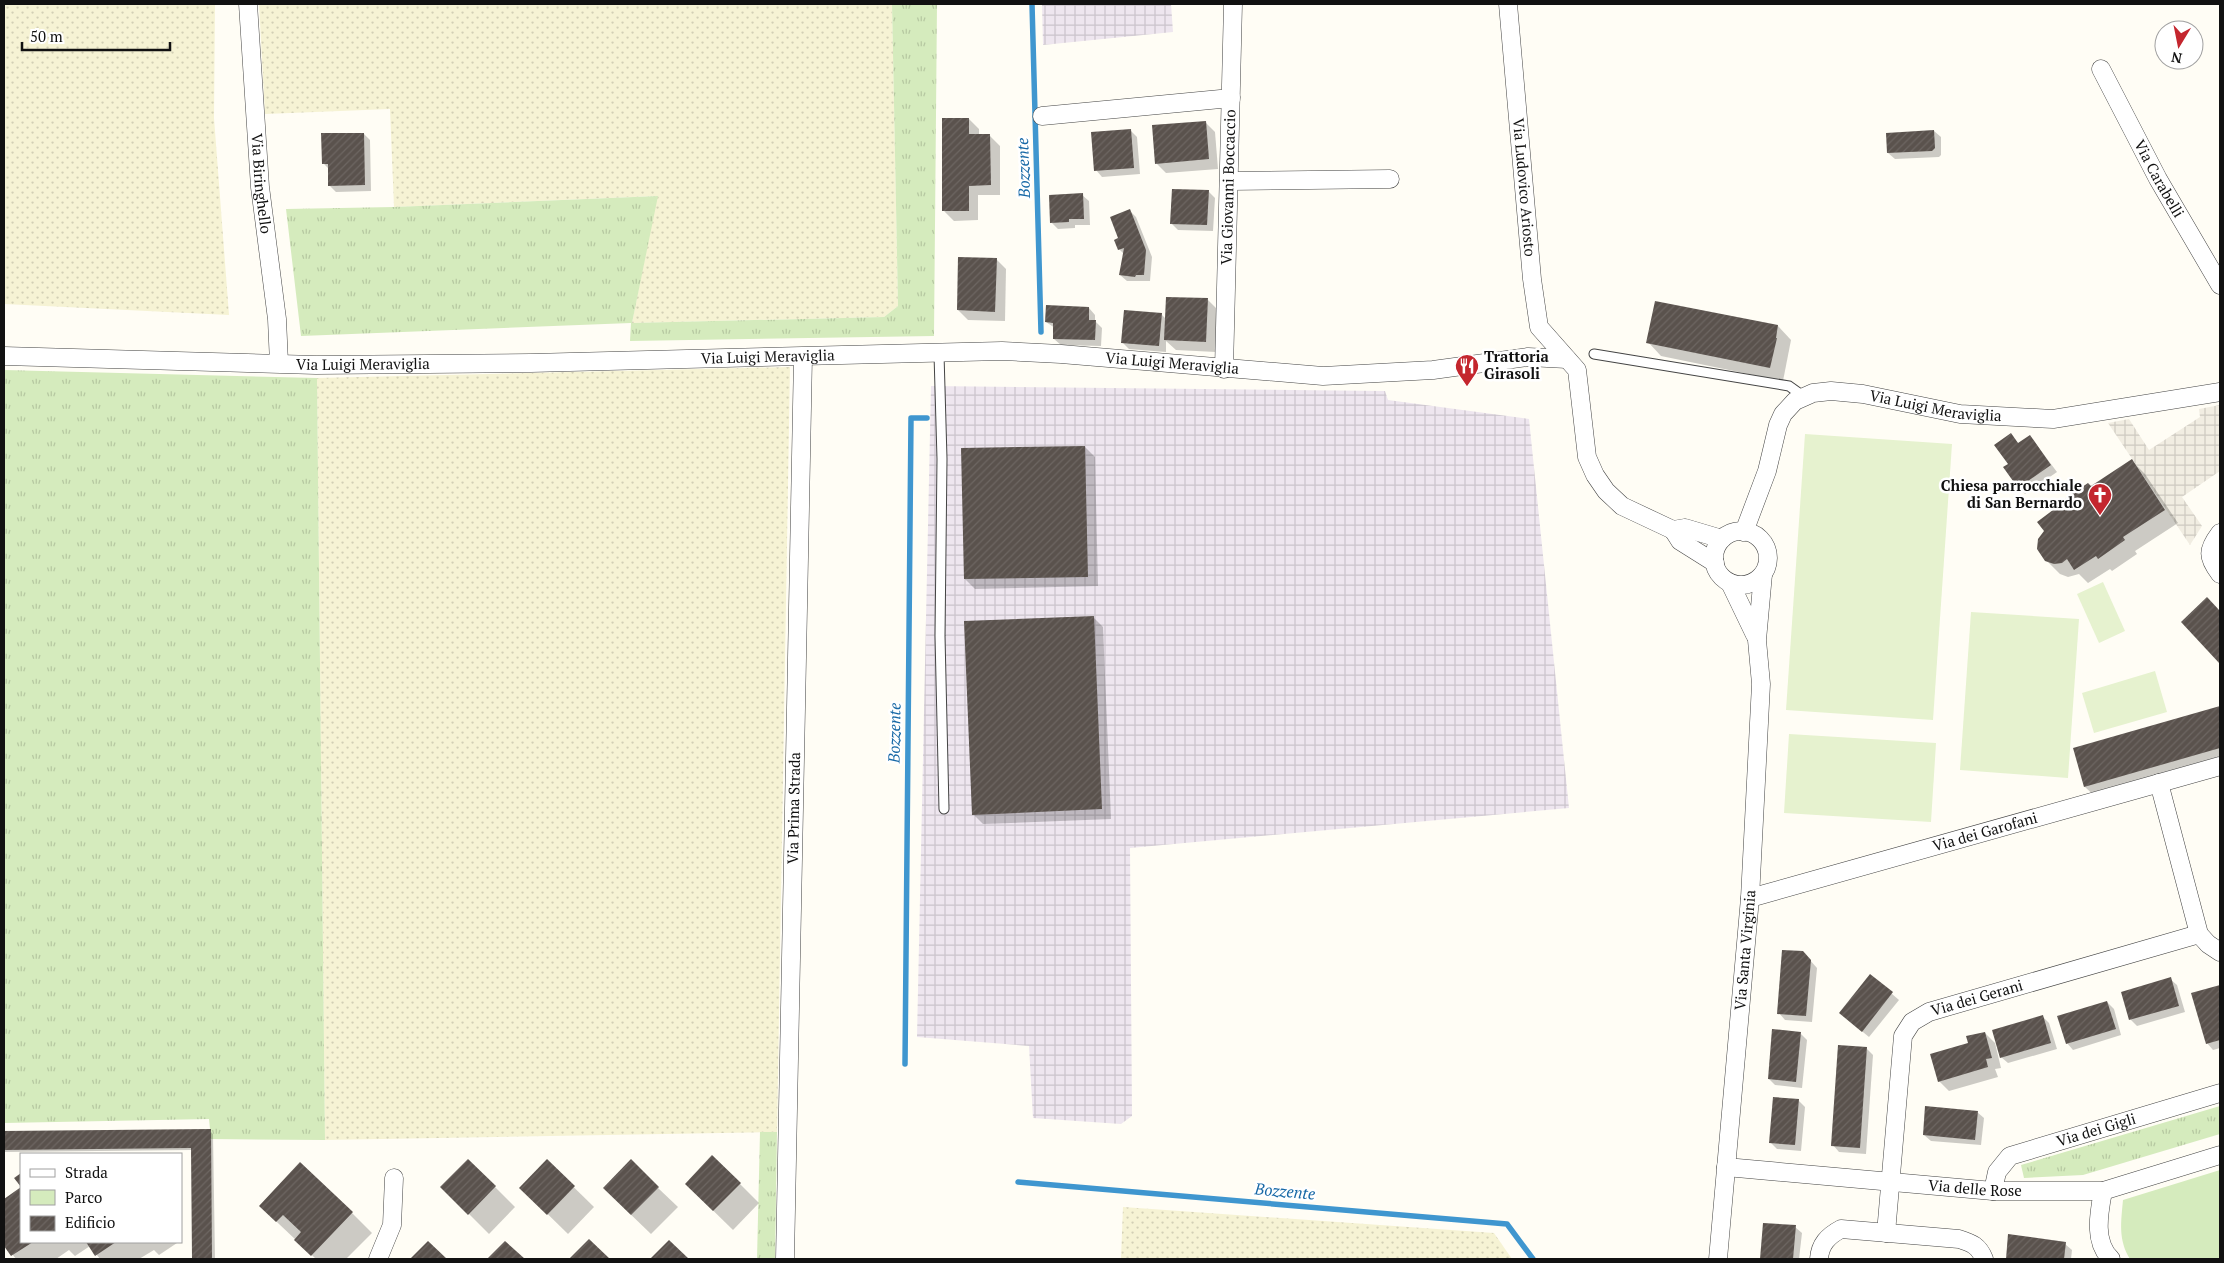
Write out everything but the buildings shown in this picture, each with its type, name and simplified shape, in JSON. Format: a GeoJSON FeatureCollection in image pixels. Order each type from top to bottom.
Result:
{"type":"FeatureCollection","features":[{"type":"Feature","properties":{"kind":"street","name":"Via Biringhello"},"geometry":{"type":"LineString","coordinates":[[248,4],[260,187],[277,319],[279,363]]}},
{"type":"Feature","properties":{"kind":"street","name":"Via Giovanni Boccaccio"},"geometry":{"type":"LineString","coordinates":[[1224,369],[1233,4]]}},
{"type":"Feature","properties":{"kind":"street","name":"Via Ludovico Ariosto"},"geometry":{"type":"LineString","coordinates":[[1508,4],[1532,279],[1538,327]]}},
{"type":"Feature","properties":{"kind":"street","name":"Via Carabelli"},"geometry":{"type":"LineString","coordinates":[[2101,69],[2158,179],[2220,285]]}},
{"type":"Feature","properties":{"kind":"street"},"geometry":{"type":"LineString","coordinates":[[1042,116],[1231,98]]}},
{"type":"Feature","properties":{"kind":"street"},"geometry":{"type":"LineString","coordinates":[[1230,181],[1390,179]]}},
{"type":"Feature","properties":{"kind":"street"},"geometry":{"type":"LineString","coordinates":[[1528,356],[1538,327],[1577,370],[1580,379],[1587,457],[1595,475],[1606,491],[1622,506],[1673,530],[1680,541],[1715,563]]}},
{"type":"Feature","properties":{"kind":"street","name":"Via Luigi Meraviglia"},"geometry":{"type":"LineString","coordinates":[[4,356],[316,365],[512,363],[1002,351],[1061,354],[1323,376],[1433,370],[1528,356],[1567,360]]}},
{"type":"Feature","properties":{"kind":"street","name":"Via Prima Strada"},"geometry":{"type":"LineString","coordinates":[[785,1259],[803,357]]}},
{"type":"Feature","properties":{"kind":"street","name":"Via Luigi Meraviglia"},"geometry":{"type":"LineString","coordinates":[[1803,396],[1821,392],[1847,392],[1960,414],[2053,419],[2220,392]]}},
{"type":"Feature","properties":{"kind":"street"},"geometry":{"type":"LineString","coordinates":[[1744,532],[1767,471],[1778,425],[1790,405],[1803,396]]}},
{"type":"Feature","properties":{"kind":"street"},"geometry":{"type":"LineString","coordinates":[[1673,530],[1685,528],[1722,539]]}},
{"type":"Feature","properties":{"kind":"street"},"geometry":{"type":"LineString","coordinates":[[1744,532],[1754,536],[1765,547],[1767,561],[1763,574],[1756,580],[1748,584],[1739,585],[1730,583],[1719,573],[1715,563],[1716,550],[1722,539],[1732,533],[1744,532]]}},
{"type":"Feature","properties":{"kind":"street"},"geometry":{"type":"LineString","coordinates":[[2220,533],[2210,552],[2212,563],[2220,574]]}},
{"type":"Feature","properties":{"kind":"street","name":"Via Santa Virginia"},"geometry":{"type":"LineString","coordinates":[[1718,1259],[1750,898],[1761,684],[1757,640],[1763,574]]}},
{"type":"Feature","properties":{"kind":"street","name":"Via Santa Virginia"},"geometry":{"type":"LineString","coordinates":[[1730,583],[1757,640]]}},
{"type":"Feature","properties":{"kind":"street","name":"Via dei Garofani"},"geometry":{"type":"LineString","coordinates":[[1750,898],[2220,766]]}},
{"type":"Feature","properties":{"kind":"street"},"geometry":{"type":"LineString","coordinates":[[2159,783],[2199,934],[2208,944],[2220,952]]}},
{"type":"Feature","properties":{"kind":"street","name":"Via dei Gerani"},"geometry":{"type":"LineString","coordinates":[[1886,1233],[1903,1036],[1912,1022],[1929,1012],[2199,934]]}},
{"type":"Feature","properties":{"kind":"street","name":"Via dei Gigli"},"geometry":{"type":"LineString","coordinates":[[1993,1191],[1997,1172],[2010,1156],[2220,1093]]}},
{"type":"Feature","properties":{"kind":"street","name":"Via delle Rose"},"geometry":{"type":"LineString","coordinates":[[1726,1167],[1890,1180],[1993,1191],[2103,1191],[2220,1155]]}},
{"type":"Feature","properties":{"kind":"street"},"geometry":{"type":"LineString","coordinates":[[378,1259],[392,1225],[394,1178]]}},
{"type":"Feature","properties":{"kind":"street"},"geometry":{"type":"LineString","coordinates":[[2103,1191],[2099,1229],[2100,1244],[2111,1259]]}},
{"type":"Feature","properties":{"kind":"street"},"geometry":{"type":"LineString","coordinates":[[1819,1259],[1820,1250],[1828,1236],[1841,1229],[1959,1239],[1972,1242],[1981,1251],[1984,1259]]}},
{"type":"Feature","properties":{"kind":"lane"},"geometry":{"type":"LineString","coordinates":[[939,354],[942,459],[940,636],[944,809]]}},
{"type":"Feature","properties":{"kind":"lane"},"geometry":{"type":"LineString","coordinates":[[1594,354],[1789,386],[1803,396]]}},
{"type":"Feature","properties":{"kind":"shaded area"},"geometry":{"type":"Polygon","coordinates":[[[4,4],[215,4],[214,118],[229,315],[4,304],[4,4]]]}},
{"type":"Feature","properties":{"kind":"shaded area"},"geometry":{"type":"Polygon","coordinates":[[[259,4],[892,4],[898,306],[884,317],[632,323],[657,196],[394,207],[390,109],[265,114],[259,4]]]}},
{"type":"Feature","properties":{"kind":"shaded area"},"geometry":{"type":"Polygon","coordinates":[[[1042,4],[1171,4],[1173,32],[1043,45],[1042,4]]]}},
{"type":"Feature","properties":{"kind":"shaded area"},"geometry":{"type":"Polygon","coordinates":[[[790,367],[777,1132],[325,1140],[317,378],[790,367]]]}},
{"type":"Feature","properties":{"kind":"shaded area"},"geometry":{"type":"Polygon","coordinates":[[[931,386],[1385,391],[1388,400],[1529,419],[1569,808],[1130,848],[1132,1116],[1121,1124],[1033,1118],[1029,1046],[917,1037],[931,386]]]}},
{"type":"Feature","properties":{"kind":"shaded area"},"geometry":{"type":"Polygon","coordinates":[[[2220,405],[2220,471],[2182,497],[2202,526],[2190,545],[2108,423],[2129,419],[2149,450],[2200,417],[2199,409],[2220,405]]]}},
{"type":"Feature","properties":{"kind":"shaded area"},"geometry":{"type":"Polygon","coordinates":[[[1123,1207],[1494,1233],[1512,1259],[1121,1259],[1123,1207]]]}},
{"type":"Feature","properties":{"kind":"green space"},"geometry":{"type":"Polygon","coordinates":[[[892,4],[937,4],[934,336],[630,341],[631,323],[301,336],[286,209],[394,207],[658,196],[632,323],[884,317],[898,306],[892,4]]]}},
{"type":"Feature","properties":{"kind":"green space"},"geometry":{"type":"Polygon","coordinates":[[[4,370],[317,378],[325,1140],[211,1139],[209,1119],[4,1123],[4,370]]]}},
{"type":"Feature","properties":{"kind":"green space"},"geometry":{"type":"Polygon","coordinates":[[[1805,434],[1952,444],[1933,720],[1786,710],[1805,434]]]}},
{"type":"Feature","properties":{"kind":"green space"},"geometry":{"type":"Polygon","coordinates":[[[2103,582],[2125,631],[2099,643],[2077,594],[2103,582]]]}},
{"type":"Feature","properties":{"kind":"green space"},"geometry":{"type":"Polygon","coordinates":[[[1971,612],[2079,619],[2068,778],[1960,770],[1971,612]]]}},
{"type":"Feature","properties":{"kind":"green space"},"geometry":{"type":"Polygon","coordinates":[[[2155,671],[2167,712],[2094,733],[2082,693],[2155,671]]]}},
{"type":"Feature","properties":{"kind":"green space"},"geometry":{"type":"Polygon","coordinates":[[[1789,734],[1936,743],[1931,822],[1784,813],[1789,734]]]}},
{"type":"Feature","properties":{"kind":"green space"},"geometry":{"type":"Polygon","coordinates":[[[2220,1106],[2220,1134],[2083,1175],[2024,1178],[2021,1165],[2220,1106]]]}},
{"type":"Feature","properties":{"kind":"green space"},"geometry":{"type":"Polygon","coordinates":[[[760,1132],[777,1132],[775,1259],[757,1259],[760,1132]]]}},
{"type":"Feature","properties":{"kind":"green space"},"geometry":{"type":"Polygon","coordinates":[[[2220,1170],[2220,1259],[2130,1259],[2122,1238],[2123,1200],[2220,1170]]]}},
{"type":"Feature","properties":{"kind":"waterway","name":"Bozzente"},"geometry":{"type":"LineString","coordinates":[[1032,4],[1041,332]]}},
{"type":"Feature","properties":{"kind":"waterway","name":"Bozzente"},"geometry":{"type":"LineString","coordinates":[[905,1064],[911,418],[927,418]]}},
{"type":"Feature","properties":{"kind":"waterway","name":"Bozzente"},"geometry":{"type":"LineString","coordinates":[[1018,1182],[1507,1224],[1533,1259]]}},
{"type":"Feature","properties":{"kind":"place","name":"Trattoria Girasoli"},"geometry":{"type":"Point","coordinates":[1467,387]}},
{"type":"Feature","properties":{"kind":"place","name":"Chiesa parrocchiale di San Bernardo"},"geometry":{"type":"Point","coordinates":[2100,516]}}]}
